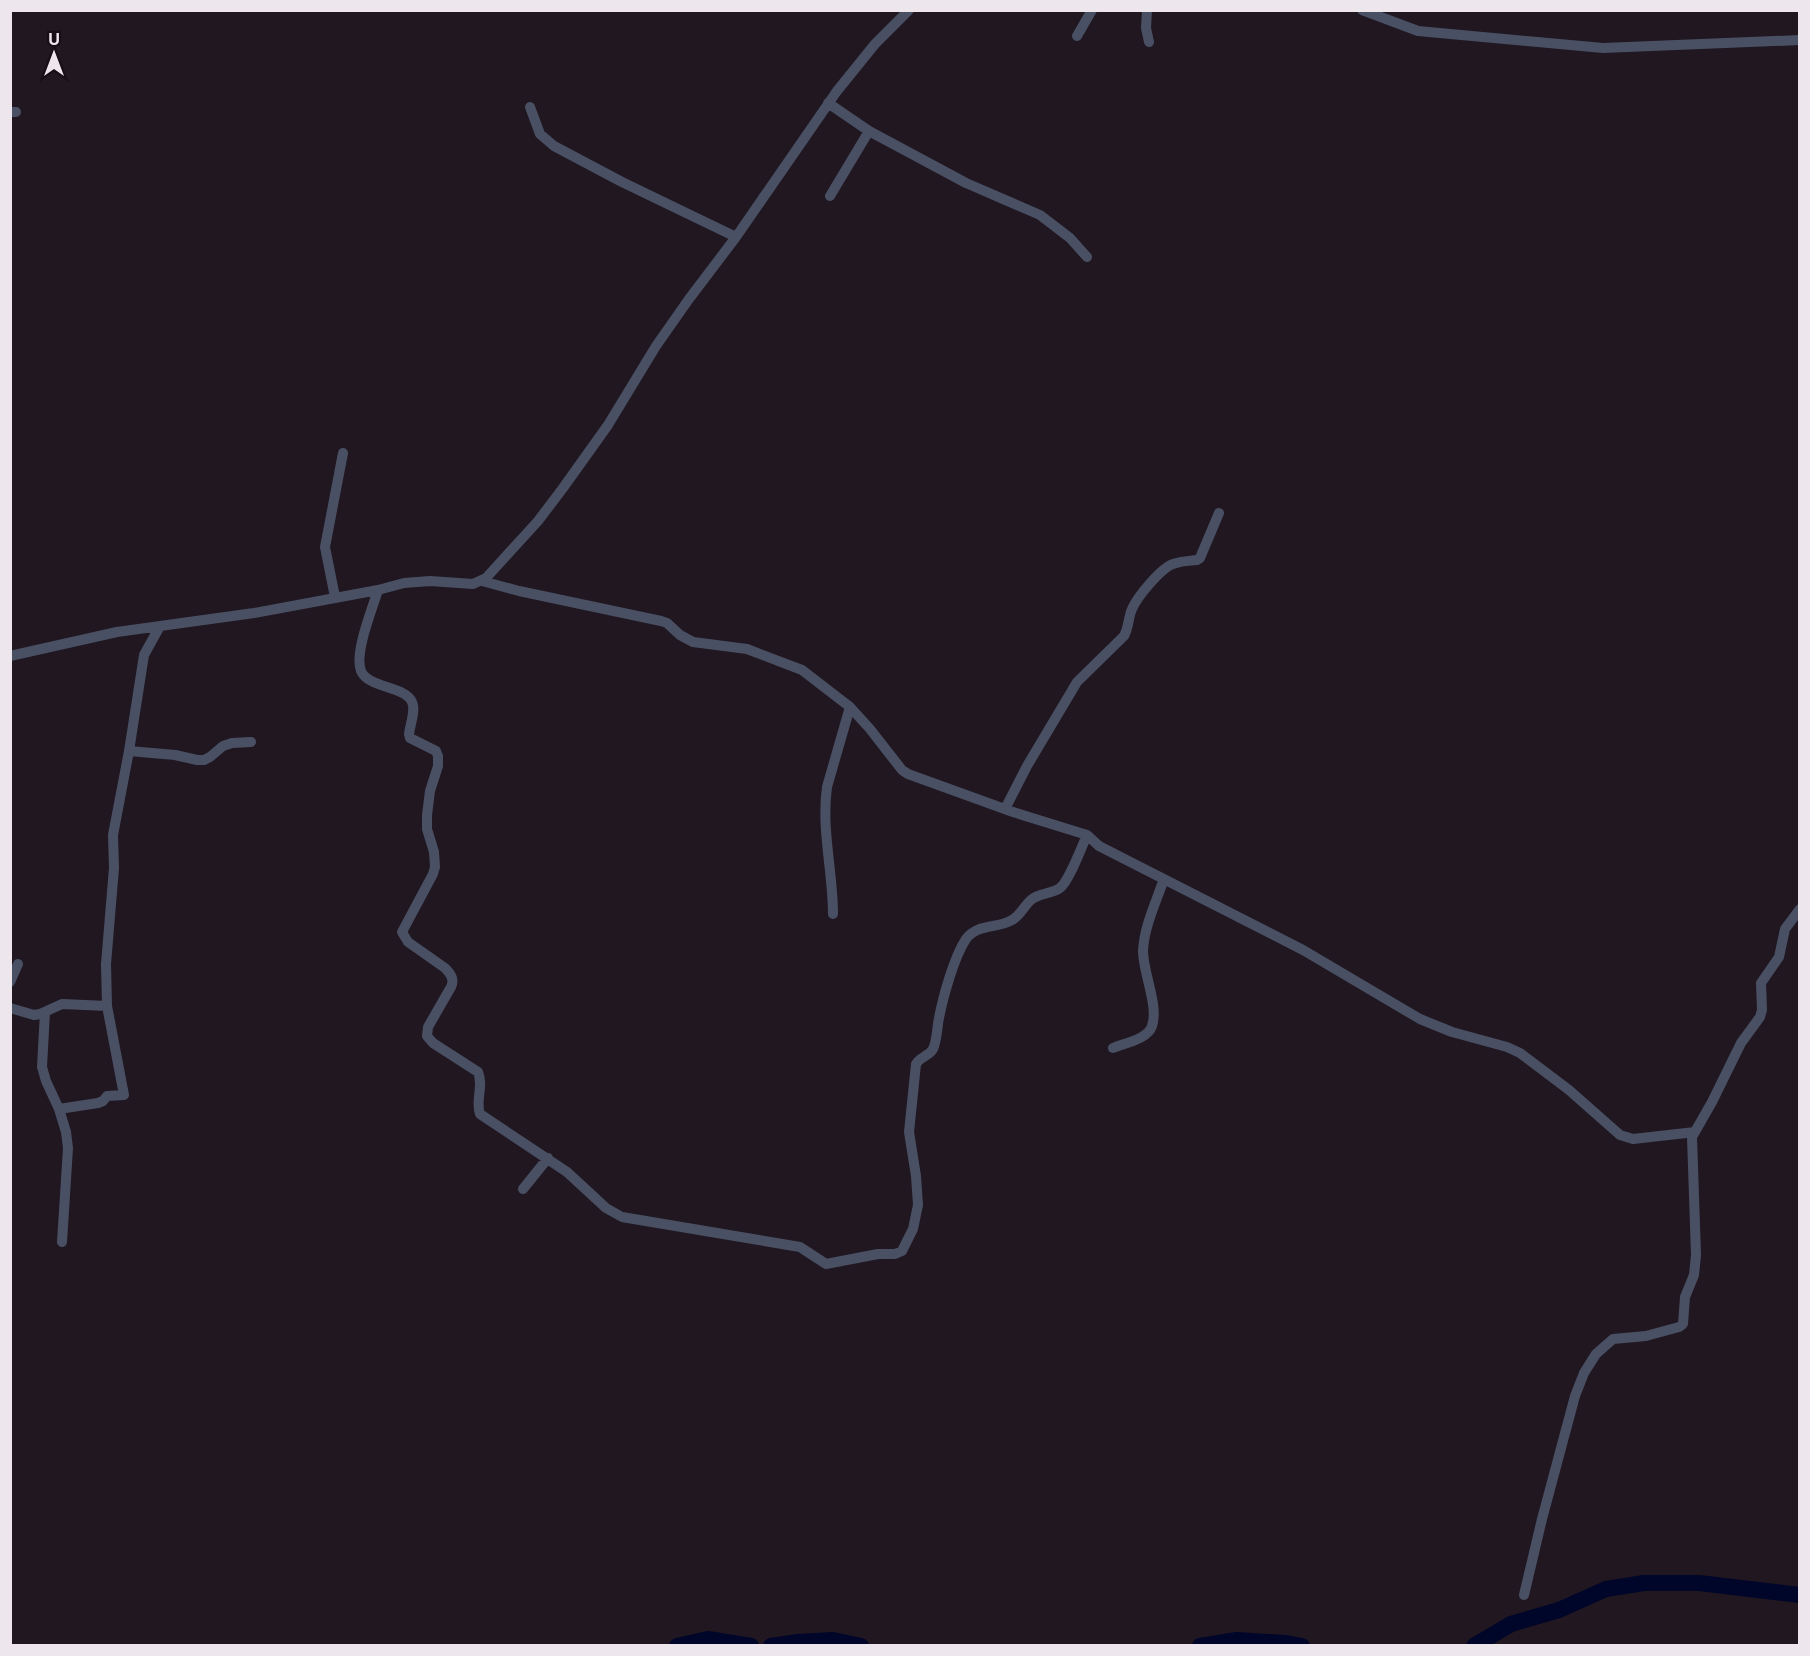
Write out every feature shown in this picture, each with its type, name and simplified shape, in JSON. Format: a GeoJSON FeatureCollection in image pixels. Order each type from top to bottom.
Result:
{"type":"FeatureCollection","features":[{"type":"Feature","properties":{"kind":"street"},"geometry":{"type":"LineString","coordinates":[[10,656],[117,632],[238,616],[378,590],[396,584],[430,581],[473,584],[489,576],[563,488],[608,425],[640,370],[688,299],[736,237],[828,103],[875,44],[909,10]]}},
{"type":"Feature","properties":{"kind":"street"},"geometry":{"type":"LineString","coordinates":[[1077,36],[1092,10]]}},
{"type":"Feature","properties":{"kind":"street"},"geometry":{"type":"LineString","coordinates":[[1147,10],[1146,28],[1149,42]]}},
{"type":"Feature","properties":{"kind":"street"},"geometry":{"type":"LineString","coordinates":[[1362,10],[1418,31],[1596,48],[1800,40]]}},
{"type":"Feature","properties":{"kind":"street"},"geometry":{"type":"LineString","coordinates":[[828,103],[869,131],[966,183],[1040,215],[1070,238],[1087,257]]}},
{"type":"Feature","properties":{"kind":"street"},"geometry":{"type":"LineString","coordinates":[[530,106],[540,134],[554,146],[736,237]]}},
{"type":"Feature","properties":{"kind":"street"},"geometry":{"type":"LineString","coordinates":[[830,196],[869,131]]}},
{"type":"Feature","properties":{"kind":"street"},"geometry":{"type":"LineString","coordinates":[[335,597],[325,547],[343,453]]}},
{"type":"Feature","properties":{"kind":"street"},"geometry":{"type":"LineString","coordinates":[[1005,809],[1027,766],[1077,682],[1124,636],[1135,601],[1171,564],[1200,558],[1219,513]]}},
{"type":"Feature","properties":{"kind":"street"},"geometry":{"type":"LineString","coordinates":[[482,581],[662,621],[693,642],[747,649],[802,670],[850,707],[905,772],[1005,809],[1087,835],[1100,846],[1303,950],[1420,1019],[1452,1032],[1507,1047],[1520,1053],[1569,1090],[1620,1135],[1633,1139],[1695,1132]]}},
{"type":"Feature","properties":{"kind":"street"},"geometry":{"type":"LineString","coordinates":[[378,590],[360,651],[361,670],[366,678],[411,699],[413,707],[410,738],[436,751],[439,760],[429,797],[427,815],[427,829],[434,852],[435,867],[402,932],[408,942],[445,968],[452,980],[451,987],[428,1028],[427,1036],[433,1043],[478,1072],[480,1114],[548,1158],[611,1211],[628,1219],[800,1247],[826,1264],[878,1254],[895,1254],[905,1249],[914,1230],[918,1205],[909,1132],[916,1064],[934,1047],[939,1015],[961,949],[967,939],[982,927],[1011,921],[1033,898],[1061,888],[1087,835]]}},
{"type":"Feature","properties":{"kind":"street"},"geometry":{"type":"LineString","coordinates":[[59,1109],[103,1101],[107,1096],[124,1095],[107,1006],[106,964],[114,868],[113,835],[144,655],[160,626]]}},
{"type":"Feature","properties":{"kind":"street"},"geometry":{"type":"LineString","coordinates":[[833,914],[825,800],[850,707]]}},
{"type":"Feature","properties":{"kind":"street"},"geometry":{"type":"LineString","coordinates":[[129,751],[204,760],[223,746],[251,742]]}},
{"type":"Feature","properties":{"kind":"street"},"geometry":{"type":"LineString","coordinates":[[1113,1048],[1147,1034],[1152,1026],[1154,1010],[1143,952],[1147,928],[1164,879]]}},
{"type":"Feature","properties":{"kind":"street"},"geometry":{"type":"LineString","coordinates":[[1524,1595],[1575,1396],[1584,1373],[1596,1354],[1613,1339],[1646,1336],[1683,1324],[1686,1297],[1694,1275],[1697,1233],[1691,1140],[1741,1042],[1760,1017],[1761,983],[1779,957],[1785,929],[1800,909]]}},
{"type":"Feature","properties":{"kind":"street"},"geometry":{"type":"LineString","coordinates":[[10,982],[18,964]]}},
{"type":"Feature","properties":{"kind":"street"},"geometry":{"type":"LineString","coordinates":[[10,1008],[27,1015],[40,1014],[62,1004],[107,1006]]}},
{"type":"Feature","properties":{"kind":"street"},"geometry":{"type":"LineString","coordinates":[[45,1012],[43,1075],[59,1109],[66,1132],[68,1155],[62,1242]]}},
{"type":"Feature","properties":{"kind":"street"},"geometry":{"type":"LineString","coordinates":[[523,1189],[548,1158]]}},
{"type":"Feature","properties":{"kind":"waterway"},"geometry":{"type":"LineString","coordinates":[[1474,1646],[1511,1624],[1559,1610],[1606,1589],[1644,1583],[1699,1583],[1800,1595]]}},
{"type":"Feature","properties":{"kind":"waterway"},"geometry":{"type":"LineString","coordinates":[[677,1646],[708,1639],[751,1646]]}},
{"type":"Feature","properties":{"kind":"waterway"},"geometry":{"type":"LineString","coordinates":[[771,1646],[833,1640],[861,1646]]}},
{"type":"Feature","properties":{"kind":"waterway"},"geometry":{"type":"LineString","coordinates":[[1200,1646],[1237,1640],[1302,1646]]}}]}
